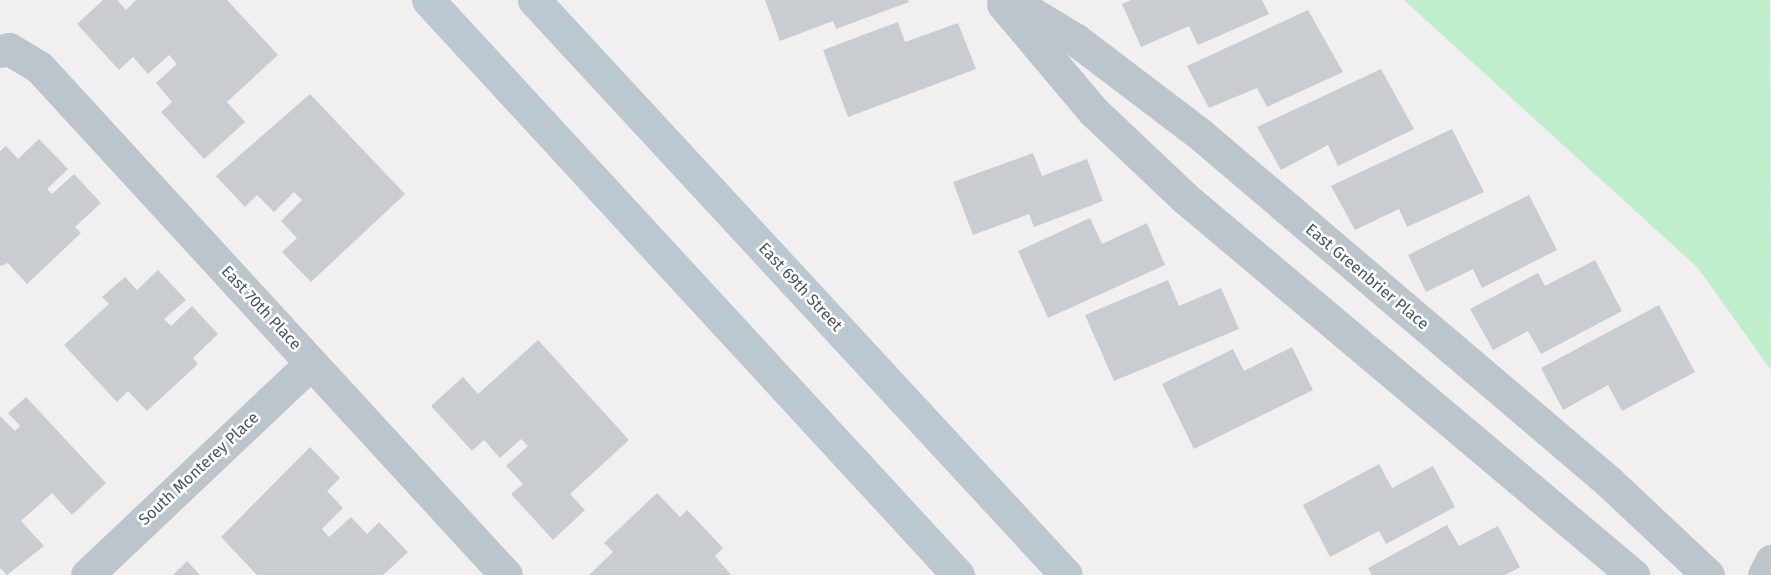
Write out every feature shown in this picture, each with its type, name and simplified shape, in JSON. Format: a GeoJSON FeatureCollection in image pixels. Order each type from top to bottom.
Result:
{"type":"FeatureCollection","features":[{"type":"Feature","properties":{"kind":"main road"},"geometry":{"type":"LineString","coordinates":[[428,0],[958,575]]}},
{"type":"Feature","properties":{"kind":"main road","name":"East 69th Street"},"geometry":{"type":"LineString","coordinates":[[534,0],[1066,575]]}},
{"type":"Feature","properties":{"kind":"street"},"geometry":{"type":"LineString","coordinates":[[1000,0],[1093,111],[1185,198],[1633,575]]}},
{"type":"Feature","properties":{"kind":"street","name":"East Greenbrier Place"},"geometry":{"type":"LineString","coordinates":[[1010,0],[1076,40],[1201,135],[1608,481],[1708,575]]}},
{"type":"Feature","properties":{"kind":"street","name":"East 70th Place"},"geometry":{"type":"LineString","coordinates":[[5,50],[39,67],[506,575]]}},
{"type":"Feature","properties":{"kind":"street","name":"South Monterey Place"},"geometry":{"type":"LineString","coordinates":[[87,575],[311,363]]}},
{"type":"Feature","properties":{"kind":"street"},"geometry":{"type":"LineString","coordinates":[[1764,575],[1771,561]]}},
{"type":"Feature","properties":{"kind":"green space"},"geometry":{"type":"Polygon","coordinates":[[[1404,0],[1770,0],[1771,370],[1698,268],[1404,0]]]}},
{"type":"Feature","properties":{"kind":"building"},"geometry":{"type":"Polygon","coordinates":[[[103,0],[117,0],[126,10],[136,0],[227,0],[278,55],[227,102],[245,122],[204,159],[161,112],[172,102],[156,83],[177,64],[169,55],[148,74],[133,57],[119,70],[77,24],[103,0]]]}},
{"type":"Feature","properties":{"kind":"building"},"geometry":{"type":"Polygon","coordinates":[[[765,0],[908,0],[909,2],[836,29],[833,21],[780,41],[765,0]]]}},
{"type":"Feature","properties":{"kind":"building"},"geometry":{"type":"Polygon","coordinates":[[[1131,0],[1262,0],[1269,14],[1198,45],[1189,26],[1141,47],[1122,4],[1131,0]]]}},
{"type":"Feature","properties":{"kind":"building"},"geometry":{"type":"Polygon","coordinates":[[[1308,10],[1343,72],[1267,107],[1257,88],[1209,108],[1187,66],[1308,10]]]}},
{"type":"Feature","properties":{"kind":"building"},"geometry":{"type":"Polygon","coordinates":[[[898,22],[905,42],[958,23],[976,69],[848,117],[823,50],[898,22]]]}},
{"type":"Feature","properties":{"kind":"building"},"geometry":{"type":"Polygon","coordinates":[[[1381,69],[1414,129],[1338,166],[1328,145],[1281,170],[1257,127],[1381,69]]]}},
{"type":"Feature","properties":{"kind":"building"},"geometry":{"type":"Polygon","coordinates":[[[310,94],[405,194],[311,282],[282,252],[297,238],[281,221],[302,200],[294,192],[274,212],[257,195],[245,207],[216,176],[310,94]]]}},
{"type":"Feature","properties":{"kind":"building"},"geometry":{"type":"Polygon","coordinates":[[[1452,129],[1484,192],[1407,227],[1399,209],[1355,230],[1331,186],[1452,129]]]}},
{"type":"Feature","properties":{"kind":"building"},"geometry":{"type":"Polygon","coordinates":[[[39,139],[68,169],[47,189],[52,194],[74,174],[101,203],[75,227],[81,233],[27,284],[8,263],[0,266],[0,151],[6,146],[18,159],[39,139]]]}},
{"type":"Feature","properties":{"kind":"building"},"geometry":{"type":"Polygon","coordinates":[[[1033,153],[1042,176],[1087,159],[1103,201],[1034,227],[1029,214],[973,235],[953,182],[1033,153]]]}},
{"type":"Feature","properties":{"kind":"building"},"geometry":{"type":"Polygon","coordinates":[[[1529,195],[1557,250],[1482,288],[1473,269],[1426,292],[1408,255],[1529,195]]]}},
{"type":"Feature","properties":{"kind":"building"},"geometry":{"type":"Polygon","coordinates":[[[1090,218],[1102,244],[1147,223],[1165,265],[1048,318],[1018,251],[1090,218]]]}},
{"type":"Feature","properties":{"kind":"building"},"geometry":{"type":"Polygon","coordinates":[[[1595,260],[1622,311],[1541,354],[1528,331],[1493,350],[1470,309],[1538,273],[1545,286],[1595,260]]]}},
{"type":"Feature","properties":{"kind":"building"},"geometry":{"type":"Polygon","coordinates":[[[158,270],[186,300],[164,319],[171,326],[192,306],[218,334],[193,358],[198,364],[147,411],[128,391],[117,402],[64,345],[109,304],[102,297],[125,277],[137,290],[158,270]]]}},
{"type":"Feature","properties":{"kind":"building"},"geometry":{"type":"Polygon","coordinates":[[[1168,280],[1179,306],[1221,288],[1239,329],[1114,381],[1085,315],[1168,280]]]}},
{"type":"Feature","properties":{"kind":"building"},"geometry":{"type":"Polygon","coordinates":[[[1659,305],[1695,372],[1622,411],[1608,385],[1563,410],[1541,368],[1659,305]]]}},
{"type":"Feature","properties":{"kind":"building"},"geometry":{"type":"Polygon","coordinates":[[[538,340],[629,440],[570,494],[585,510],[553,540],[511,494],[523,484],[506,466],[528,446],[521,439],[500,458],[484,440],[472,451],[431,406],[463,377],[478,394],[538,340]]]}},
{"type":"Feature","properties":{"kind":"building"},"geometry":{"type":"Polygon","coordinates":[[[1292,347],[1313,390],[1194,449],[1162,384],[1233,349],[1244,371],[1292,347]]]}},
{"type":"Feature","properties":{"kind":"building"},"geometry":{"type":"Polygon","coordinates":[[[26,397],[106,483],[72,515],[52,493],[21,521],[44,546],[7,575],[0,568],[0,416],[15,431],[20,426],[8,413],[26,397]]]}},
{"type":"Feature","properties":{"kind":"building"},"geometry":{"type":"Polygon","coordinates":[[[310,447],[340,478],[327,491],[343,508],[322,529],[329,537],[351,517],[367,534],[379,522],[408,552],[383,575],[257,575],[221,537],[310,447]]]}},
{"type":"Feature","properties":{"kind":"building"},"geometry":{"type":"Polygon","coordinates":[[[1379,464],[1392,488],[1433,466],[1455,507],[1386,544],[1379,531],[1330,557],[1303,505],[1379,464]]]}},
{"type":"Feature","properties":{"kind":"building"},"geometry":{"type":"Polygon","coordinates":[[[657,493],[680,517],[687,510],[723,548],[715,556],[731,575],[589,575],[613,552],[604,543],[657,493]]]}},
{"type":"Feature","properties":{"kind":"building"},"geometry":{"type":"Polygon","coordinates":[[[1447,525],[1459,546],[1498,526],[1520,567],[1505,575],[1372,575],[1368,568],[1447,525]]]}},
{"type":"Feature","properties":{"kind":"building"},"geometry":{"type":"Polygon","coordinates":[[[187,561],[200,575],[173,575],[187,561]]]}}]}
